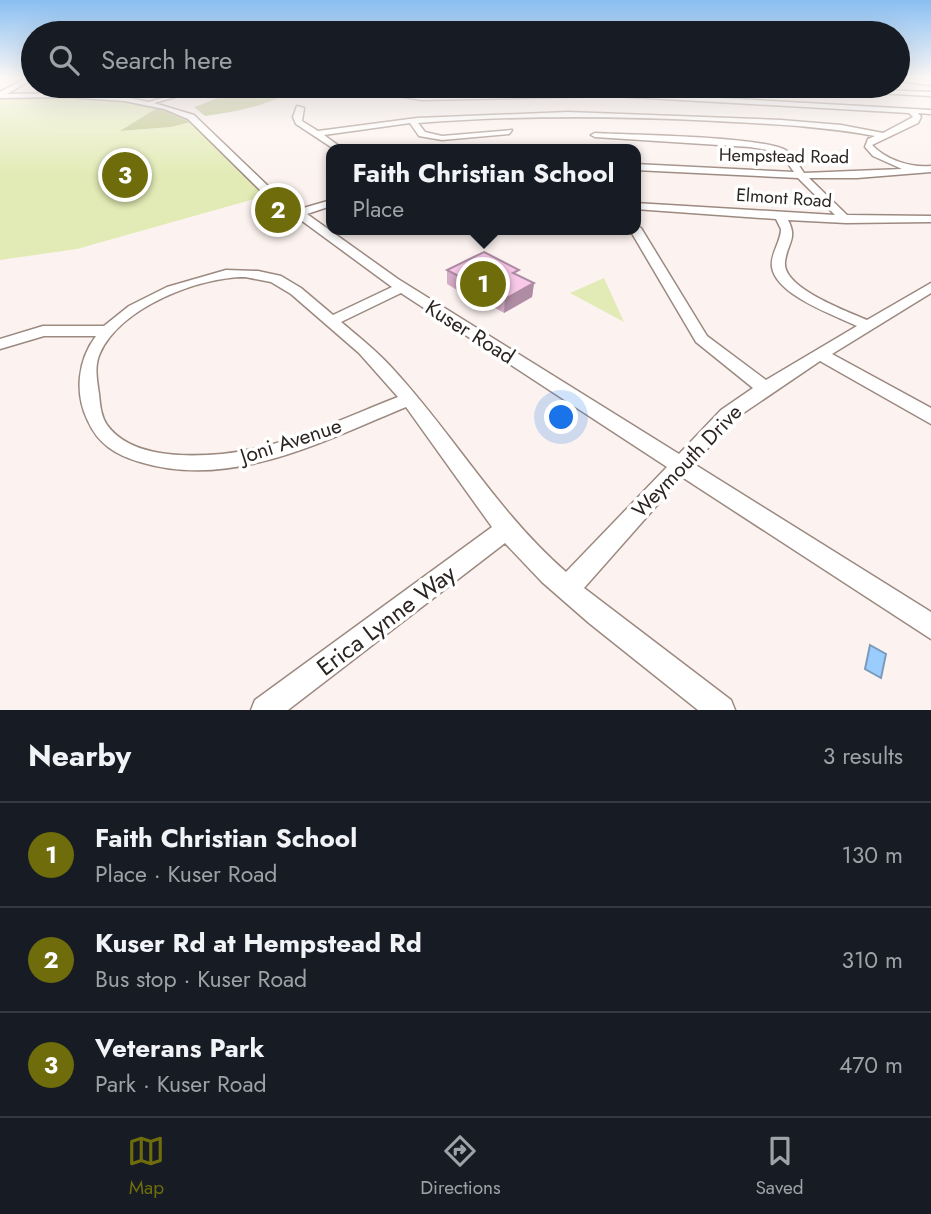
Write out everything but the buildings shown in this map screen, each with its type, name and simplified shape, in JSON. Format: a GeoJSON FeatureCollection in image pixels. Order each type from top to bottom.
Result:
{"type":"FeatureCollection","features":[{"type":"Feature","properties":{"kind":"street","name":"Kuser Road"},"geometry":{"type":"LineString","coordinates":[[175,111],[191,117],[264,188],[326,233]]}},
{"type":"Feature","properties":{"kind":"street"},"geometry":{"type":"LineString","coordinates":[[299,111],[297,119],[332,144]]}},
{"type":"Feature","properties":{"kind":"street"},"geometry":{"type":"LineString","coordinates":[[695,111],[697,117]]}},
{"type":"Feature","properties":{"kind":"street"},"geometry":{"type":"LineString","coordinates":[[911,111],[917,117],[915,121],[869,142],[872,151],[916,171]]}},
{"type":"Feature","properties":{"kind":"street"},"geometry":{"type":"LineString","coordinates":[[317,134],[372,124],[523,114],[585,113],[834,125],[882,135]]}},
{"type":"Feature","properties":{"kind":"street"},"geometry":{"type":"LineString","coordinates":[[585,113],[597,139],[762,145],[786,154],[802,177],[846,220]]}},
{"type":"Feature","properties":{"kind":"street"},"geometry":{"type":"LineString","coordinates":[[414,123],[422,134],[436,138],[509,132]]}},
{"type":"Feature","properties":{"kind":"street","name":"Hempstead Road"},"geometry":{"type":"LineString","coordinates":[[641,167],[802,177],[931,169]]}},
{"type":"Feature","properties":{"kind":"street"},"geometry":{"type":"LineString","coordinates":[[298,213],[326,205]]}},
{"type":"Feature","properties":{"kind":"street","name":"Elmont Road"},"geometry":{"type":"LineString","coordinates":[[641,206],[846,220],[931,219]]}},
{"type":"Feature","properties":{"kind":"street"},"geometry":{"type":"LineString","coordinates":[[780,216],[788,229],[778,264],[783,277],[808,297],[867,325]]}},
{"type":"Feature","properties":{"kind":"street"},"geometry":{"type":"LineString","coordinates":[[911,219],[931,233]]}},
{"type":"Feature","properties":{"kind":"street","name":"Kuser Road"},"geometry":{"type":"LineString","coordinates":[[328,235],[397,285],[931,626]]}},
{"type":"Feature","properties":{"kind":"street"},"geometry":{"type":"LineString","coordinates":[[639,235],[701,339],[765,388]]}},
{"type":"Feature","properties":{"kind":"street","name":"Joni Avenue"},"geometry":{"type":"LineString","coordinates":[[409,399],[295,444],[251,457],[197,463],[151,458],[114,442],[94,417],[87,369],[95,347],[107,331],[127,315],[166,293],[197,280],[227,274],[254,274],[275,279],[364,348],[409,399],[480,497],[507,529],[567,589],[721,710]]}},
{"type":"Feature","properties":{"kind":"street"},"geometry":{"type":"LineString","coordinates":[[327,317],[397,285]]}},
{"type":"Feature","properties":{"kind":"street","name":"Weymouth Drive"},"geometry":{"type":"LineString","coordinates":[[567,589],[677,466],[727,415],[765,388],[931,286]]}},
{"type":"Feature","properties":{"kind":"street"},"geometry":{"type":"LineString","coordinates":[[0,344],[43,331],[107,331]]}},
{"type":"Feature","properties":{"kind":"street"},"geometry":{"type":"LineString","coordinates":[[819,354],[931,417]]}},
{"type":"Feature","properties":{"kind":"street","name":"Erica Lynne Way"},"geometry":{"type":"LineString","coordinates":[[265,710],[507,529]]}},
{"type":"Feature","properties":{"kind":"green space"},"geometry":{"type":"Polygon","coordinates":[[[0,111],[152,111],[121,131],[171,127],[190,122],[272,194],[77,249],[0,260],[0,111]]]}},
{"type":"Feature","properties":{"kind":"green space"},"geometry":{"type":"Polygon","coordinates":[[[152,111],[164,111],[190,122],[171,127],[120,131],[152,111]]]}},
{"type":"Feature","properties":{"kind":"green space"},"geometry":{"type":"Polygon","coordinates":[[[199,111],[234,111],[231,112],[205,116],[199,111]]]}},
{"type":"Feature","properties":{"kind":"green space"},"geometry":{"type":"Polygon","coordinates":[[[604,278],[624,322],[570,293],[604,278]]]}},
{"type":"Feature","properties":{"kind":"water"},"geometry":{"type":"Polygon","coordinates":[[[870,645],[886,654],[881,678],[865,669],[870,645]]]}},
{"type":"Feature","properties":{"kind":"place","name":"Veterans Park"},"geometry":{"type":"Point","coordinates":[125,175]}},
{"type":"Feature","properties":{"kind":"place","name":"Kuser Rd at Hempstead Rd"},"geometry":{"type":"Point","coordinates":[278,210]}},
{"type":"Feature","properties":{"kind":"place","name":"Faith Christian School"},"geometry":{"type":"Point","coordinates":[483,284]}}]}
